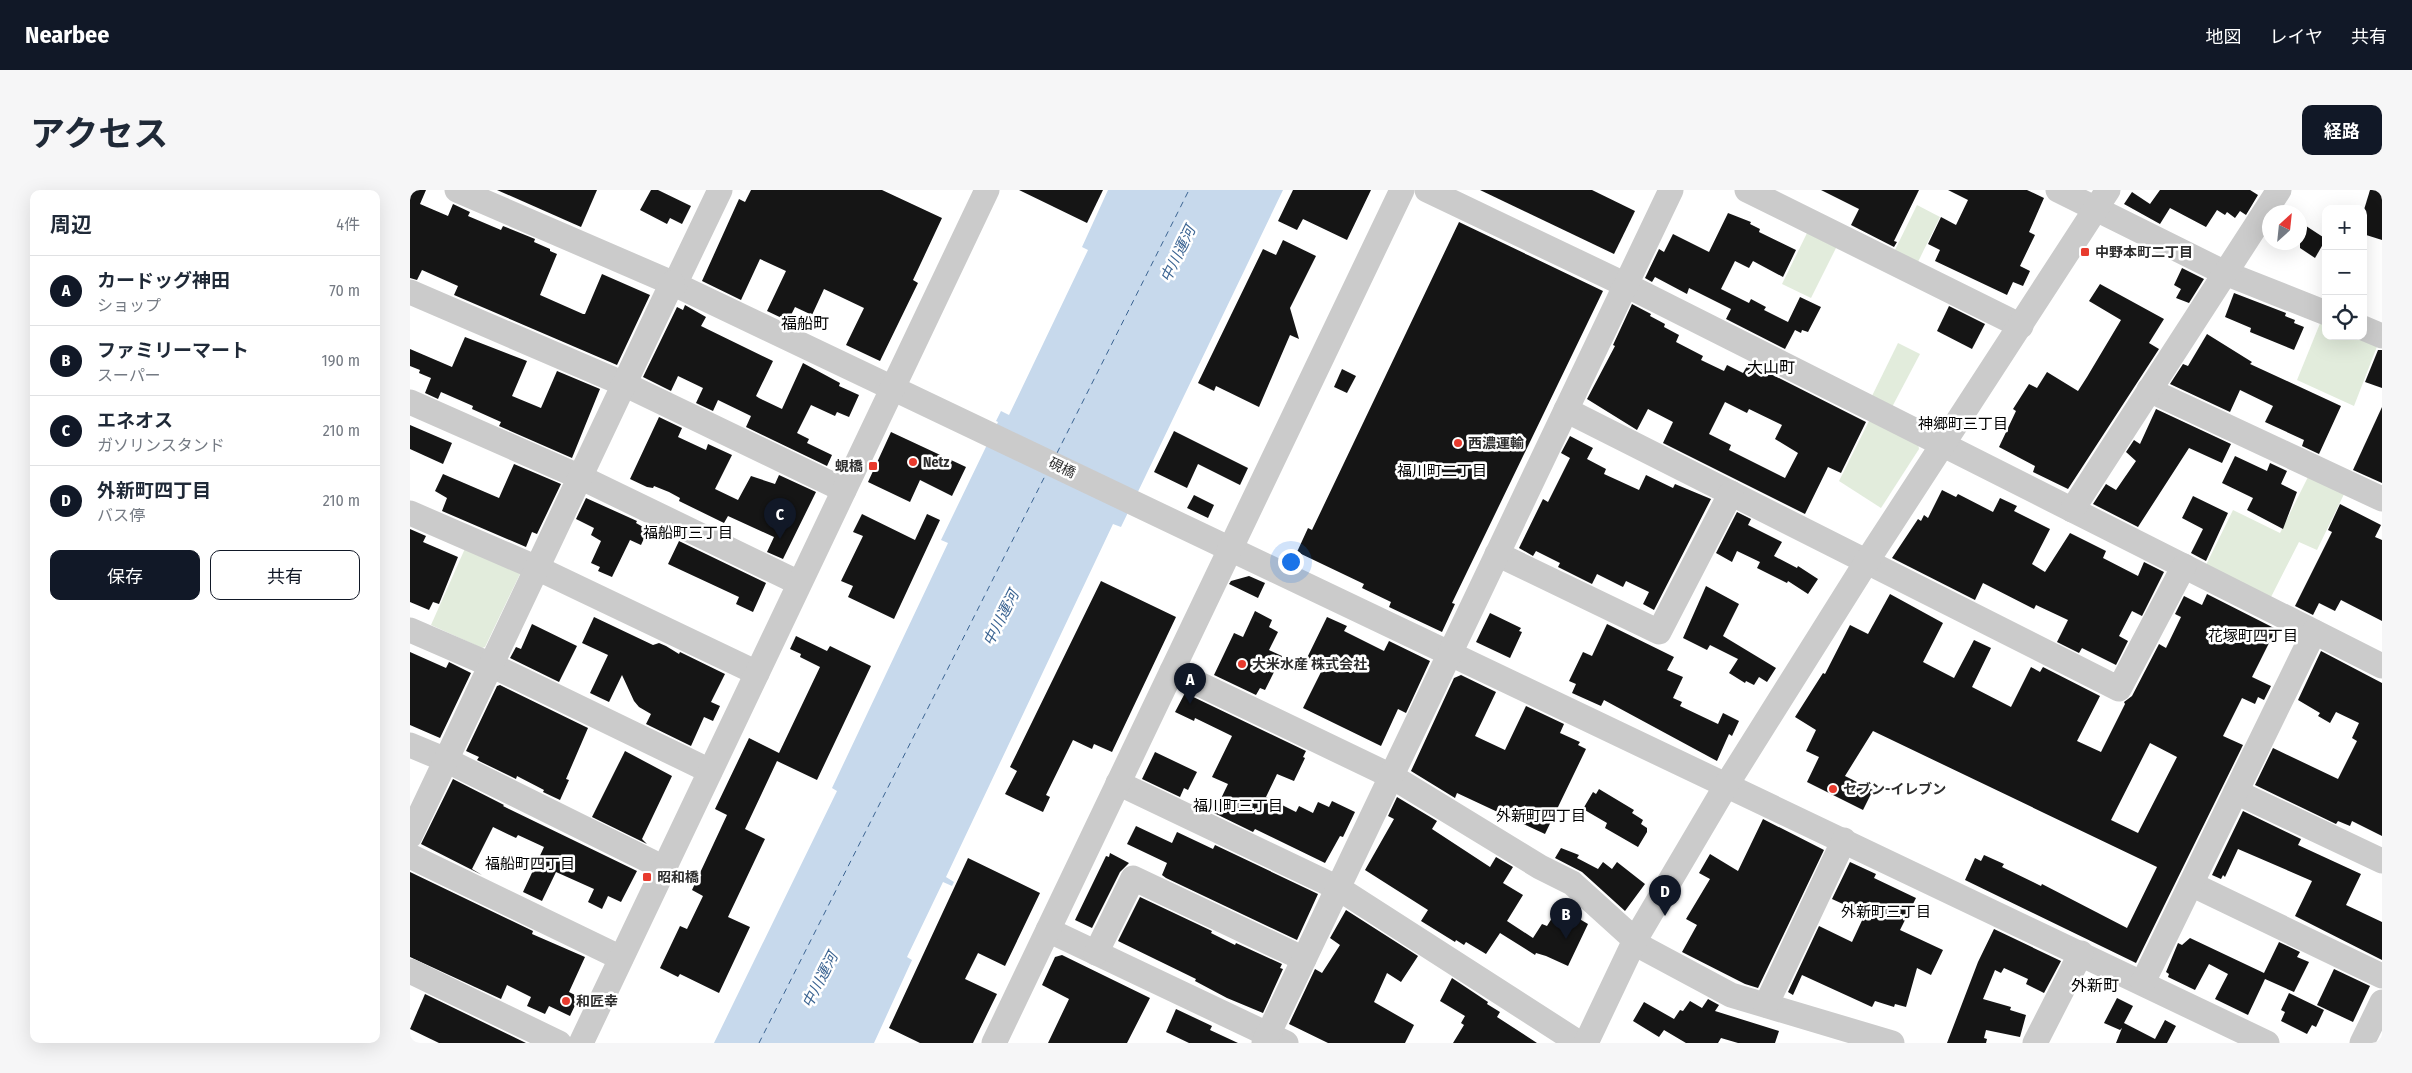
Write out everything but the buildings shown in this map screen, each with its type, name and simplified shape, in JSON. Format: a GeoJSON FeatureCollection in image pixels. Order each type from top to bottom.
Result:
{"type":"FeatureCollection","features":[{"type":"Feature","properties":{"kind":"street","name":"硯橋"},"geometry":{"type":"LineString","coordinates":[[457,190],[674,283],[2268,1043]]}},
{"type":"Feature","properties":{"kind":"street"},"geometry":{"type":"LineString","coordinates":[[581,1043],[987,190]]}},
{"type":"Feature","properties":{"kind":"street"},"geometry":{"type":"LineString","coordinates":[[994,1043],[1402,190]]}},
{"type":"Feature","properties":{"kind":"street"},"geometry":{"type":"LineString","coordinates":[[1427,190],[1626,285],[2382,666]]}},
{"type":"Feature","properties":{"kind":"street"},"geometry":{"type":"LineString","coordinates":[[1048,930],[1273,1040],[1304,959],[1671,190]]}},
{"type":"Feature","properties":{"kind":"street"},"geometry":{"type":"LineString","coordinates":[[1747,190],[2021,326]]}},
{"type":"Feature","properties":{"kind":"street"},"geometry":{"type":"LineString","coordinates":[[2058,190],[2102,200],[2226,273],[2322,311]]}},
{"type":"Feature","properties":{"kind":"street"},"geometry":{"type":"LineString","coordinates":[[2072,510],[2279,190]]}},
{"type":"Feature","properties":{"kind":"street"},"geometry":{"type":"LineString","coordinates":[[410,836],[624,384],[674,283],[711,193]]}},
{"type":"Feature","properties":{"kind":"street"},"geometry":{"type":"LineString","coordinates":[[1586,1043],[1634,942],[1727,784],[1867,561],[2102,200]]}},
{"type":"Feature","properties":{"kind":"street"},"geometry":{"type":"LineString","coordinates":[[410,292],[624,384],[844,490]]}},
{"type":"Feature","properties":{"kind":"street"},"geometry":{"type":"LineString","coordinates":[[2367,330],[2382,336]]}},
{"type":"Feature","properties":{"kind":"street"},"geometry":{"type":"LineString","coordinates":[[2149,390],[2382,499]]}},
{"type":"Feature","properties":{"kind":"street"},"geometry":{"type":"LineString","coordinates":[[410,402],[580,477],[800,583]]}},
{"type":"Feature","properties":{"kind":"street"},"geometry":{"type":"LineString","coordinates":[[1566,410],[2120,689],[2184,566]]}},
{"type":"Feature","properties":{"kind":"street"},"geometry":{"type":"LineString","coordinates":[[1497,554],[1659,632],[1732,494]]}},
{"type":"Feature","properties":{"kind":"street"},"geometry":{"type":"LineString","coordinates":[[410,512],[537,568],[756,674]]}},
{"type":"Feature","properties":{"kind":"street"},"geometry":{"type":"LineString","coordinates":[[410,630],[491,666],[710,771]]}},
{"type":"Feature","properties":{"kind":"street"},"geometry":{"type":"LineString","coordinates":[[2142,982],[2314,632]]}},
{"type":"Feature","properties":{"kind":"street"},"geometry":{"type":"LineString","coordinates":[[1172,671],[1391,776],[1540,867],[1572,883],[1634,942],[1730,995],[1892,1043]]}},
{"type":"Feature","properties":{"kind":"street"},"geometry":{"type":"LineString","coordinates":[[410,745],[446,760],[664,868]]}},
{"type":"Feature","properties":{"kind":"street"},"geometry":{"type":"LineString","coordinates":[[1118,783],[1338,888],[1579,1043]]}},
{"type":"Feature","properties":{"kind":"street"},"geometry":{"type":"LineString","coordinates":[[2236,792],[2382,861]]}},
{"type":"Feature","properties":{"kind":"street"},"geometry":{"type":"LineString","coordinates":[[1766,1005],[1844,840]]}},
{"type":"Feature","properties":{"kind":"street"},"geometry":{"type":"LineString","coordinates":[[410,856],[621,958]]}},
{"type":"Feature","properties":{"kind":"street"},"geometry":{"type":"LineString","coordinates":[[1096,952],[1133,878],[1304,959]]}},
{"type":"Feature","properties":{"kind":"street"},"geometry":{"type":"LineString","coordinates":[[2191,884],[2382,976]]}},
{"type":"Feature","properties":{"kind":"street"},"geometry":{"type":"LineString","coordinates":[[2042,1041],[2081,953]]}},
{"type":"Feature","properties":{"kind":"street"},"geometry":{"type":"LineString","coordinates":[[410,971],[559,1043]]}},
{"type":"Feature","properties":{"kind":"street"},"geometry":{"type":"LineString","coordinates":[[2362,1043],[2382,1002]]}},
{"type":"Feature","properties":{"kind":"green space"},"geometry":{"type":"Polygon","coordinates":[[[1917,205],[1940,217],[1916,266],[1893,254],[1917,205]]]}},
{"type":"Feature","properties":{"kind":"green space"},"geometry":{"type":"Polygon","coordinates":[[[1808,231],[1837,246],[1811,298],[1782,284],[1808,231]]]}},
{"type":"Feature","properties":{"kind":"green space"},"geometry":{"type":"Polygon","coordinates":[[[2321,321],[2322,340],[2367,340],[2378,344],[2354,406],[2297,380],[2321,321]]]}},
{"type":"Feature","properties":{"kind":"green space"},"geometry":{"type":"Polygon","coordinates":[[[1898,343],[1920,354],[1891,409],[1871,398],[1898,343]]]}},
{"type":"Feature","properties":{"kind":"green space"},"geometry":{"type":"Polygon","coordinates":[[[1870,419],[1918,443],[1919,449],[1881,508],[1839,481],[1870,419]]]}},
{"type":"Feature","properties":{"kind":"green space"},"geometry":{"type":"Polygon","coordinates":[[[2310,473],[2346,490],[2317,550],[2299,542],[2270,599],[2205,567],[2233,510],[2280,533],[2310,473]]]}},
{"type":"Feature","properties":{"kind":"green space"},"geometry":{"type":"Polygon","coordinates":[[[467,544],[520,574],[485,647],[482,648],[431,625],[467,544]]]}},
{"type":"Feature","properties":{"kind":"water","name":"中川運河"},"geometry":{"type":"Polygon","coordinates":[[[1108,190],[1283,190],[1121,527],[1113,524],[946,877],[954,882],[952,886],[943,882],[907,957],[912,960],[874,1043],[714,1043],[837,791],[832,788],[948,543],[941,540],[998,422],[996,421],[1001,411],[1009,415],[1088,250],[1082,247],[1108,190]]]}},
{"type":"Feature","properties":{"kind":"ferry route"},"geometry":{"type":"LineString","coordinates":[[1057,453],[1189,190]]}},
{"type":"Feature","properties":{"kind":"ferry route"},"geometry":{"type":"LineString","coordinates":[[759,1043],[1046,474]]}},
{"type":"Feature","properties":{"kind":"place","name":"中野本町二丁目"},"geometry":{"type":"Point","coordinates":[2085,252]}},
{"type":"Feature","properties":{"kind":"place","name":"西濃運輸"},"geometry":{"type":"Point","coordinates":[1458,443]}},
{"type":"Feature","properties":{"kind":"place","name":"Netz"},"geometry":{"type":"Point","coordinates":[913,462]}},
{"type":"Feature","properties":{"kind":"place","name":"蜆橋"},"geometry":{"type":"Point","coordinates":[873,466]}},
{"type":"Feature","properties":{"kind":"place","name":"エネオス"},"geometry":{"type":"Point","coordinates":[780,539]}},
{"type":"Feature","properties":{"kind":"place","name":"大米水産 株式会社"},"geometry":{"type":"Point","coordinates":[1242,664]}},
{"type":"Feature","properties":{"kind":"place","name":"カードッグ神田"},"geometry":{"type":"Point","coordinates":[1190,704]}},
{"type":"Feature","properties":{"kind":"place","name":"セブン-イレブン"},"geometry":{"type":"Point","coordinates":[1833,789]}},
{"type":"Feature","properties":{"kind":"place","name":"昭和橋"},"geometry":{"type":"Point","coordinates":[647,877]}},
{"type":"Feature","properties":{"kind":"place","name":"外新町四丁目"},"geometry":{"type":"Point","coordinates":[1665,916]}},
{"type":"Feature","properties":{"kind":"place","name":"ファミリーマート"},"geometry":{"type":"Point","coordinates":[1566,939]}},
{"type":"Feature","properties":{"kind":"place","name":"和匠幸"},"geometry":{"type":"Point","coordinates":[566,1001]}},
{"type":"Feature","properties":{"kind":"district","name":"福船町"},"geometry":{"type":"Point","coordinates":[805,323]}},
{"type":"Feature","properties":{"kind":"district","name":"大山町"},"geometry":{"type":"Point","coordinates":[1771,367]}},
{"type":"Feature","properties":{"kind":"district","name":"神郷町三丁目"},"geometry":{"type":"Point","coordinates":[1963,424]}},
{"type":"Feature","properties":{"kind":"district","name":"福川町二丁目"},"geometry":{"type":"Point","coordinates":[1442,471]}},
{"type":"Feature","properties":{"kind":"district","name":"福船町三丁目"},"geometry":{"type":"Point","coordinates":[688,533]}},
{"type":"Feature","properties":{"kind":"district","name":"花塚町四丁目"},"geometry":{"type":"Point","coordinates":[2253,636]}},
{"type":"Feature","properties":{"kind":"district","name":"福川町三丁目"},"geometry":{"type":"Point","coordinates":[1238,806]}},
{"type":"Feature","properties":{"kind":"district","name":"外新町四丁目"},"geometry":{"type":"Point","coordinates":[1541,816]}},
{"type":"Feature","properties":{"kind":"district","name":"福船町四丁目"},"geometry":{"type":"Point","coordinates":[530,864]}},
{"type":"Feature","properties":{"kind":"district","name":"外新町三丁目"},"geometry":{"type":"Point","coordinates":[1886,912]}},
{"type":"Feature","properties":{"kind":"district","name":"外新町"},"geometry":{"type":"Point","coordinates":[2095,985]}}]}
